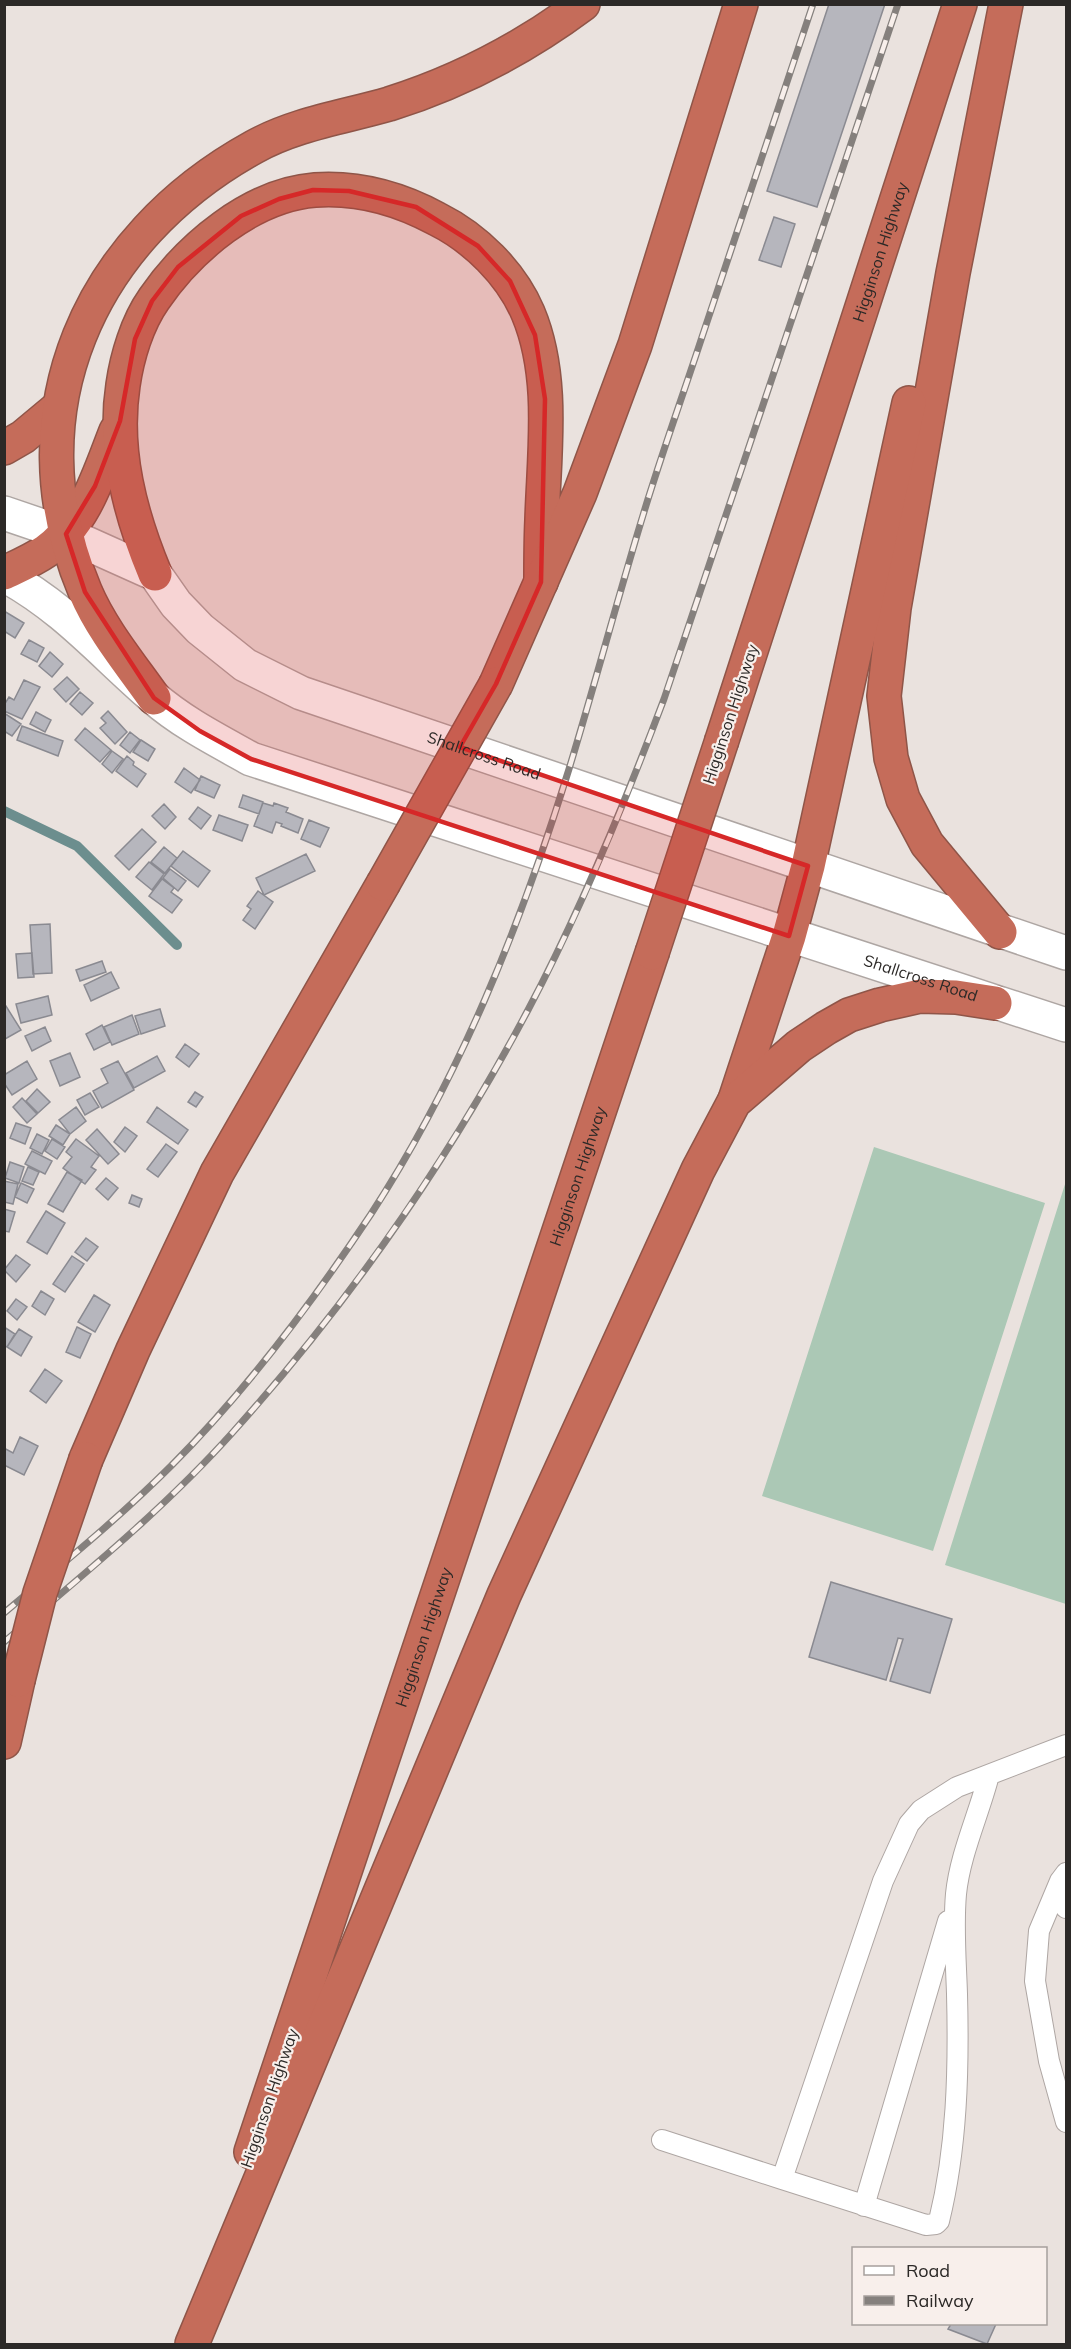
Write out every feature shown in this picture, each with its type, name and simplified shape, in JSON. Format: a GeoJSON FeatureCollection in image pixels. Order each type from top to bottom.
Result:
{"type":"FeatureCollection","features":[{"type":"Feature","properties":{"kind":"highway"},"geometry":{"type":"LineString","coordinates":[[154,698],[108,632],[85,592],[66,534],[59,496],[57,446],[59,407],[66,372],[95,299],[141,235],[175,202],[199,183],[255,146],[287,132],[390,103],[457,79],[520,46],[583,4]]}},
{"type":"Feature","properties":{"kind":"highway"},"geometry":{"type":"LineString","coordinates":[[4,1742],[40,1593],[86,1459],[133,1350],[217,1173],[496,684],[580,493],[635,345],[741,4]]}},
{"type":"Feature","properties":{"kind":"highway","name":"Higginson Highway"},"geometry":{"type":"LineString","coordinates":[[186,2344],[652,953],[960,4]]}},
{"type":"Feature","properties":{"kind":"highway"},"geometry":{"type":"LineString","coordinates":[[1000,932],[927,844],[903,799],[891,758],[884,696],[894,608],[953,273],[1006,4]]}},
{"type":"Feature","properties":{"kind":"highway"},"geometry":{"type":"LineString","coordinates":[[155,574],[138,532],[122,462],[120,421],[123,384],[135,339],[152,301],[178,267],[208,239],[241,216],[279,199],[313,190],[349,191],[383,196],[416,207],[450,225],[478,246],[510,281],[530,319],[542,367],[545,399],[541,582]]}},
{"type":"Feature","properties":{"kind":"highway"},"geometry":{"type":"LineString","coordinates":[[192,2344],[504,1595],[698,1170],[734,1102],[789,936],[808,866],[907,410],[953,273]]}},
{"type":"Feature","properties":{"kind":"highway"},"geometry":{"type":"LineString","coordinates":[[4,448],[23,437],[59,407]]}},
{"type":"Feature","properties":{"kind":"highway"},"geometry":{"type":"LineString","coordinates":[[4,574],[47,550],[66,534],[91,494],[120,421]]}},
{"type":"Feature","properties":{"kind":"highway"},"geometry":{"type":"LineString","coordinates":[[734,1102],[798,1046],[849,1015],[921,996],[956,997],[996,1003]]}},
{"type":"Feature","properties":{"kind":"street"},"geometry":{"type":"LineString","coordinates":[[4,513],[66,534],[155,574]]}},
{"type":"Feature","properties":{"kind":"street","name":"Shallcross Road"},"geometry":{"type":"LineString","coordinates":[[4,574],[35,591],[65,615],[154,698],[200,731],[250,759],[1066,1025]]}},
{"type":"Feature","properties":{"kind":"street","name":"Shallcross Road"},"geometry":{"type":"LineString","coordinates":[[155,574],[176,604],[200,629],[245,665],[301,693],[1066,953]]}},
{"type":"Feature","properties":{"kind":"lane"},"geometry":{"type":"LineString","coordinates":[[782,2180],[883,1881],[909,1824],[921,1810],[957,1787],[1066,1744]]}},
{"type":"Feature","properties":{"kind":"lane"},"geometry":{"type":"LineString","coordinates":[[864,2206],[989,1775]]}},
{"type":"Feature","properties":{"kind":"lane"},"geometry":{"type":"LineString","coordinates":[[1063,1877],[1066,1908]]}},
{"type":"Feature","properties":{"kind":"lane"},"geometry":{"type":"LineString","coordinates":[[1063,1877],[1039,1931],[1035,1981],[1049,2061],[1066,2122]]}},
{"type":"Feature","properties":{"kind":"lane"},"geometry":{"type":"LineString","coordinates":[[662,2140],[864,2206],[926,2225],[936,2224],[939,2221],[946,2192],[955,2102],[956,1893]]}},
{"type":"Feature","properties":{"kind":"highlighted area"},"geometry":{"type":"Polygon","coordinates":[[[313,190],[349,191],[416,207],[478,246],[510,281],[535,335],[545,399],[541,582],[496,684],[460,747],[808,866],[789,936],[251,759],[200,731],[154,698],[85,592],[66,534],[95,486],[120,421],[135,339],[152,301],[178,267],[241,216],[279,199],[313,190]]]}},
{"type":"Feature","properties":{"kind":"green space"},"geometry":{"type":"Polygon","coordinates":[[[874,1147],[1045,1203],[933,1551],[762,1496],[874,1147]]]}},
{"type":"Feature","properties":{"kind":"green space"},"geometry":{"type":"Polygon","coordinates":[[[1066,1181],[1066,1604],[945,1565],[1066,1181]]]}},
{"type":"Feature","properties":{"kind":"building"},"geometry":{"type":"Polygon","coordinates":[[[829,4],[885,4],[817,207],[767,191],[829,4]]]}},
{"type":"Feature","properties":{"kind":"building"},"geometry":{"type":"Polygon","coordinates":[[[774,217],[795,224],[781,267],[759,260],[774,217]]]}},
{"type":"Feature","properties":{"kind":"building"},"geometry":{"type":"Polygon","coordinates":[[[4,611],[24,623],[15,638],[4,631],[4,611]]]}},
{"type":"Feature","properties":{"kind":"building"},"geometry":{"type":"Polygon","coordinates":[[[29,640],[44,648],[37,662],[21,654],[29,640]]]}},
{"type":"Feature","properties":{"kind":"building"},"geometry":{"type":"Polygon","coordinates":[[[50,652],[63,664],[52,677],[39,666],[50,652]]]}},
{"type":"Feature","properties":{"kind":"building"},"geometry":{"type":"Polygon","coordinates":[[[67,677],[79,689],[66,702],[54,689],[67,677]]]}},
{"type":"Feature","properties":{"kind":"building"},"geometry":{"type":"Polygon","coordinates":[[[24,680],[40,687],[22,719],[4,711],[4,705],[9,697],[14,700],[24,680]]]}},
{"type":"Feature","properties":{"kind":"building"},"geometry":{"type":"Polygon","coordinates":[[[80,692],[93,703],[82,715],[70,704],[80,692]]]}},
{"type":"Feature","properties":{"kind":"building"},"geometry":{"type":"Polygon","coordinates":[[[108,711],[127,732],[115,744],[100,728],[106,723],[101,718],[108,711]]]}},
{"type":"Feature","properties":{"kind":"building"},"geometry":{"type":"Polygon","coordinates":[[[36,712],[51,720],[45,732],[30,724],[36,712]]]}},
{"type":"Feature","properties":{"kind":"building"},"geometry":{"type":"Polygon","coordinates":[[[4,713],[21,724],[12,736],[4,731],[4,713]]]}},
{"type":"Feature","properties":{"kind":"building"},"geometry":{"type":"Polygon","coordinates":[[[22,726],[63,741],[58,756],[17,740],[22,726]]]}},
{"type":"Feature","properties":{"kind":"building"},"geometry":{"type":"Polygon","coordinates":[[[85,728],[111,750],[100,762],[75,740],[85,728]]]}},
{"type":"Feature","properties":{"kind":"building"},"geometry":{"type":"Polygon","coordinates":[[[130,732],[140,740],[130,753],[120,745],[130,732]]]}},
{"type":"Feature","properties":{"kind":"building"},"geometry":{"type":"Polygon","coordinates":[[[141,740],[155,749],[148,761],[133,752],[141,740]]]}},
{"type":"Feature","properties":{"kind":"building"},"geometry":{"type":"Polygon","coordinates":[[[112,751],[123,759],[112,773],[102,764],[112,751]]]}},
{"type":"Feature","properties":{"kind":"building"},"geometry":{"type":"Polygon","coordinates":[[[127,756],[134,762],[133,765],[146,774],[137,787],[116,771],[127,756]]]}},
{"type":"Feature","properties":{"kind":"building"},"geometry":{"type":"Polygon","coordinates":[[[184,768],[200,780],[191,793],[175,782],[184,768]]]}},
{"type":"Feature","properties":{"kind":"building"},"geometry":{"type":"Polygon","coordinates":[[[201,776],[220,785],[214,798],[195,790],[201,776]]]}},
{"type":"Feature","properties":{"kind":"building"},"geometry":{"type":"Polygon","coordinates":[[[243,795],[263,802],[259,814],[239,807],[243,795]]]}},
{"type":"Feature","properties":{"kind":"building"},"geometry":{"type":"Polygon","coordinates":[[[263,803],[273,806],[274,803],[288,808],[286,812],[303,819],[298,833],[276,822],[272,833],[254,826],[263,803]]]}},
{"type":"Feature","properties":{"kind":"building"},"geometry":{"type":"Polygon","coordinates":[[[164,804],[176,817],[165,829],[152,816],[164,804]]]}},
{"type":"Feature","properties":{"kind":"building"},"geometry":{"type":"Polygon","coordinates":[[[198,807],[211,816],[201,829],[189,819],[198,807]]]}},
{"type":"Feature","properties":{"kind":"building"},"geometry":{"type":"Polygon","coordinates":[[[219,815],[248,825],[242,841],[213,830],[219,815]]]}},
{"type":"Feature","properties":{"kind":"building"},"geometry":{"type":"Polygon","coordinates":[[[309,820],[329,828],[320,847],[301,839],[309,820]]]}},
{"type":"Feature","properties":{"kind":"building"},"geometry":{"type":"Polygon","coordinates":[[[142,829],[156,842],[129,870],[115,856],[142,829]]]}},
{"type":"Feature","properties":{"kind":"building"},"geometry":{"type":"Polygon","coordinates":[[[164,847],[177,858],[165,873],[151,862],[164,847]]]}},
{"type":"Feature","properties":{"kind":"building"},"geometry":{"type":"Polygon","coordinates":[[[183,851],[210,871],[198,887],[171,866],[183,851]]]}},
{"type":"Feature","properties":{"kind":"building"},"geometry":{"type":"Polygon","coordinates":[[[306,854],[315,871],[264,895],[256,878],[306,854]]]}},
{"type":"Feature","properties":{"kind":"building"},"geometry":{"type":"Polygon","coordinates":[[[149,862],[164,874],[152,890],[136,877],[149,862]]]}},
{"type":"Feature","properties":{"kind":"building"},"geometry":{"type":"Polygon","coordinates":[[[170,869],[186,881],[178,891],[163,878],[170,869]]]}},
{"type":"Feature","properties":{"kind":"building"},"geometry":{"type":"Polygon","coordinates":[[[162,879],[174,888],[171,892],[182,900],[172,913],[149,896],[162,879]]]}},
{"type":"Feature","properties":{"kind":"building"},"geometry":{"type":"Polygon","coordinates":[[[258,891],[273,902],[255,929],[243,920],[251,909],[247,906],[258,891]]]}},
{"type":"Feature","properties":{"kind":"building"},"geometry":{"type":"Polygon","coordinates":[[[50,924],[52,973],[33,974],[30,925],[50,924]]]}},
{"type":"Feature","properties":{"kind":"building"},"geometry":{"type":"Polygon","coordinates":[[[32,953],[34,977],[18,978],[16,954],[32,953]]]}},
{"type":"Feature","properties":{"kind":"building"},"geometry":{"type":"Polygon","coordinates":[[[102,961],[106,972],[80,981],[76,970],[102,961]]]}},
{"type":"Feature","properties":{"kind":"building"},"geometry":{"type":"Polygon","coordinates":[[[111,972],[119,988],[91,1001],[84,985],[111,972]]]}},
{"type":"Feature","properties":{"kind":"building"},"geometry":{"type":"Polygon","coordinates":[[[48,996],[52,1015],[21,1023],[16,1004],[48,996]]]}},
{"type":"Feature","properties":{"kind":"building"},"geometry":{"type":"Polygon","coordinates":[[[4,1003],[21,1030],[5,1039],[4,1038],[4,1003]]]}},
{"type":"Feature","properties":{"kind":"building"},"geometry":{"type":"Polygon","coordinates":[[[160,1009],[165,1026],[141,1034],[135,1016],[160,1009]]]}},
{"type":"Feature","properties":{"kind":"building"},"geometry":{"type":"Polygon","coordinates":[[[132,1015],[139,1034],[112,1045],[104,1027],[132,1015]]]}},
{"type":"Feature","properties":{"kind":"building"},"geometry":{"type":"Polygon","coordinates":[[[102,1025],[110,1042],[94,1050],[86,1034],[102,1025]]]}},
{"type":"Feature","properties":{"kind":"building"},"geometry":{"type":"Polygon","coordinates":[[[45,1027],[51,1041],[32,1051],[25,1036],[45,1027]]]}},
{"type":"Feature","properties":{"kind":"building"},"geometry":{"type":"Polygon","coordinates":[[[185,1044],[199,1054],[189,1067],[176,1057],[185,1044]]]}},
{"type":"Feature","properties":{"kind":"building"},"geometry":{"type":"Polygon","coordinates":[[[70,1053],[80,1077],[60,1086],[50,1061],[70,1053]]]}},
{"type":"Feature","properties":{"kind":"building"},"geometry":{"type":"Polygon","coordinates":[[[157,1056],[165,1071],[134,1088],[126,1073],[157,1056]]]}},
{"type":"Feature","properties":{"kind":"building"},"geometry":{"type":"Polygon","coordinates":[[[27,1061],[37,1079],[12,1095],[4,1083],[4,1075],[27,1061]]]}},
{"type":"Feature","properties":{"kind":"building"},"geometry":{"type":"Polygon","coordinates":[[[118,1061],[134,1090],[102,1108],[93,1091],[108,1083],[101,1069],[118,1061]]]}},
{"type":"Feature","properties":{"kind":"building"},"geometry":{"type":"Polygon","coordinates":[[[37,1089],[50,1102],[38,1113],[26,1101],[37,1089]]]}},
{"type":"Feature","properties":{"kind":"building"},"geometry":{"type":"Polygon","coordinates":[[[195,1092],[203,1097],[196,1107],[188,1102],[195,1092]]]}},
{"type":"Feature","properties":{"kind":"building"},"geometry":{"type":"Polygon","coordinates":[[[90,1093],[99,1107],[85,1115],[77,1100],[90,1093]]]}},
{"type":"Feature","properties":{"kind":"building"},"geometry":{"type":"Polygon","coordinates":[[[22,1098],[37,1114],[27,1123],[13,1107],[22,1098]]]}},
{"type":"Feature","properties":{"kind":"building"},"geometry":{"type":"Polygon","coordinates":[[[76,1107],[86,1121],[70,1134],[59,1120],[76,1107]]]}},
{"type":"Feature","properties":{"kind":"building"},"geometry":{"type":"Polygon","coordinates":[[[157,1107],[188,1130],[178,1144],[147,1122],[157,1107]]]}},
{"type":"Feature","properties":{"kind":"building"},"geometry":{"type":"Polygon","coordinates":[[[16,1123],[31,1128],[25,1144],[10,1138],[16,1123]]]}},
{"type":"Feature","properties":{"kind":"building"},"geometry":{"type":"Polygon","coordinates":[[[56,1125],[70,1134],[63,1145],[49,1136],[56,1125]]]}},
{"type":"Feature","properties":{"kind":"building"},"geometry":{"type":"Polygon","coordinates":[[[125,1127],[137,1136],[125,1152],[114,1142],[125,1127]]]}},
{"type":"Feature","properties":{"kind":"building"},"geometry":{"type":"Polygon","coordinates":[[[97,1129],[119,1154],[108,1164],[86,1140],[97,1129]]]}},
{"type":"Feature","properties":{"kind":"building"},"geometry":{"type":"Polygon","coordinates":[[[37,1134],[49,1140],[42,1154],[30,1148],[37,1134]]]}},
{"type":"Feature","properties":{"kind":"building"},"geometry":{"type":"Polygon","coordinates":[[[52,1139],[65,1147],[57,1159],[45,1151],[52,1139]]]}},
{"type":"Feature","properties":{"kind":"building"},"geometry":{"type":"Polygon","coordinates":[[[76,1139],[99,1156],[91,1167],[96,1170],[85,1184],[63,1168],[72,1157],[66,1152],[76,1139]]]}},
{"type":"Feature","properties":{"kind":"building"},"geometry":{"type":"Polygon","coordinates":[[[166,1144],[177,1152],[158,1177],[147,1169],[166,1144]]]}},
{"type":"Feature","properties":{"kind":"building"},"geometry":{"type":"Polygon","coordinates":[[[32,1151],[52,1161],[45,1174],[25,1164],[32,1151]]]}},
{"type":"Feature","properties":{"kind":"building"},"geometry":{"type":"Polygon","coordinates":[[[10,1162],[24,1167],[19,1183],[5,1178],[10,1162]]]}},
{"type":"Feature","properties":{"kind":"building"},"geometry":{"type":"Polygon","coordinates":[[[28,1167],[39,1172],[33,1185],[22,1181],[28,1167]]]}},
{"type":"Feature","properties":{"kind":"building"},"geometry":{"type":"Polygon","coordinates":[[[67,1172],[82,1180],[63,1212],[48,1204],[67,1172]]]}},
{"type":"Feature","properties":{"kind":"building"},"geometry":{"type":"Polygon","coordinates":[[[106,1178],[118,1188],[108,1200],[96,1189],[106,1178]]]}},
{"type":"Feature","properties":{"kind":"building"},"geometry":{"type":"Polygon","coordinates":[[[4,1181],[18,1184],[13,1204],[4,1202],[4,1181]]]}},
{"type":"Feature","properties":{"kind":"building"},"geometry":{"type":"Polygon","coordinates":[[[21,1183],[34,1189],[27,1203],[15,1197],[21,1183]]]}},
{"type":"Feature","properties":{"kind":"building"},"geometry":{"type":"Polygon","coordinates":[[[132,1195],[142,1199],[139,1207],[129,1203],[132,1195]]]}},
{"type":"Feature","properties":{"kind":"building"},"geometry":{"type":"Polygon","coordinates":[[[4,1209],[15,1212],[9,1232],[4,1231],[4,1209]]]}},
{"type":"Feature","properties":{"kind":"building"},"geometry":{"type":"Polygon","coordinates":[[[46,1211],[65,1223],[47,1254],[27,1242],[46,1211]]]}},
{"type":"Feature","properties":{"kind":"building"},"geometry":{"type":"Polygon","coordinates":[[[86,1238],[98,1247],[87,1261],[75,1252],[86,1238]]]}},
{"type":"Feature","properties":{"kind":"building"},"geometry":{"type":"Polygon","coordinates":[[[16,1255],[30,1265],[16,1282],[4,1270],[16,1255]]]}},
{"type":"Feature","properties":{"kind":"building"},"geometry":{"type":"Polygon","coordinates":[[[72,1256],[84,1264],[65,1292],[53,1284],[72,1256]]]}},
{"type":"Feature","properties":{"kind":"building"},"geometry":{"type":"Polygon","coordinates":[[[41,1291],[54,1299],[45,1315],[32,1306],[41,1291]]]}},
{"type":"Feature","properties":{"kind":"building"},"geometry":{"type":"Polygon","coordinates":[[[94,1295],[110,1305],[95,1332],[78,1322],[94,1295]]]}},
{"type":"Feature","properties":{"kind":"building"},"geometry":{"type":"Polygon","coordinates":[[[16,1299],[27,1307],[17,1320],[7,1311],[16,1299]]]}},
{"type":"Feature","properties":{"kind":"building"},"geometry":{"type":"Polygon","coordinates":[[[4,1327],[15,1334],[7,1347],[4,1345],[4,1327]]]}},
{"type":"Feature","properties":{"kind":"building"},"geometry":{"type":"Polygon","coordinates":[[[77,1327],[91,1334],[80,1358],[66,1352],[77,1327]]]}},
{"type":"Feature","properties":{"kind":"building"},"geometry":{"type":"Polygon","coordinates":[[[19,1329],[32,1337],[21,1356],[7,1347],[19,1329]]]}},
{"type":"Feature","properties":{"kind":"building"},"geometry":{"type":"Polygon","coordinates":[[[45,1369],[62,1381],[46,1403],[30,1391],[45,1369]]]}},
{"type":"Feature","properties":{"kind":"building"},"geometry":{"type":"Polygon","coordinates":[[[20,1437],[38,1446],[24,1475],[4,1465],[4,1448],[13,1453],[20,1437]]]}},
{"type":"Feature","properties":{"kind":"building"},"geometry":{"type":"Polygon","coordinates":[[[831,1582],[952,1619],[930,1693],[890,1681],[903,1639],[898,1638],[886,1680],[809,1657],[831,1582]]]}},
{"type":"Feature","properties":{"kind":"building"},"geometry":{"type":"Polygon","coordinates":[[[950,2325],[996,2325],[987,2344],[948,2329],[950,2325]]]}},
{"type":"Feature","properties":{"kind":"waterway"},"geometry":{"type":"LineString","coordinates":[[4,811],[77,846],[177,945]]}},
{"type":"Feature","properties":{"kind":"railway"},"geometry":{"type":"LineString","coordinates":[[4,1613],[131,1505],[226,1408],[302,1313],[349,1247],[403,1162],[433,1108],[460,1054],[509,942],[550,827],[579,737],[651,490],[813,4]]}},
{"type":"Feature","properties":{"kind":"railway"},"geometry":{"type":"LineString","coordinates":[[4,1642],[122,1541],[179,1488],[275,1384],[355,1282],[430,1176],[464,1122],[528,1010],[601,857],[664,699],[898,4]]}}]}
